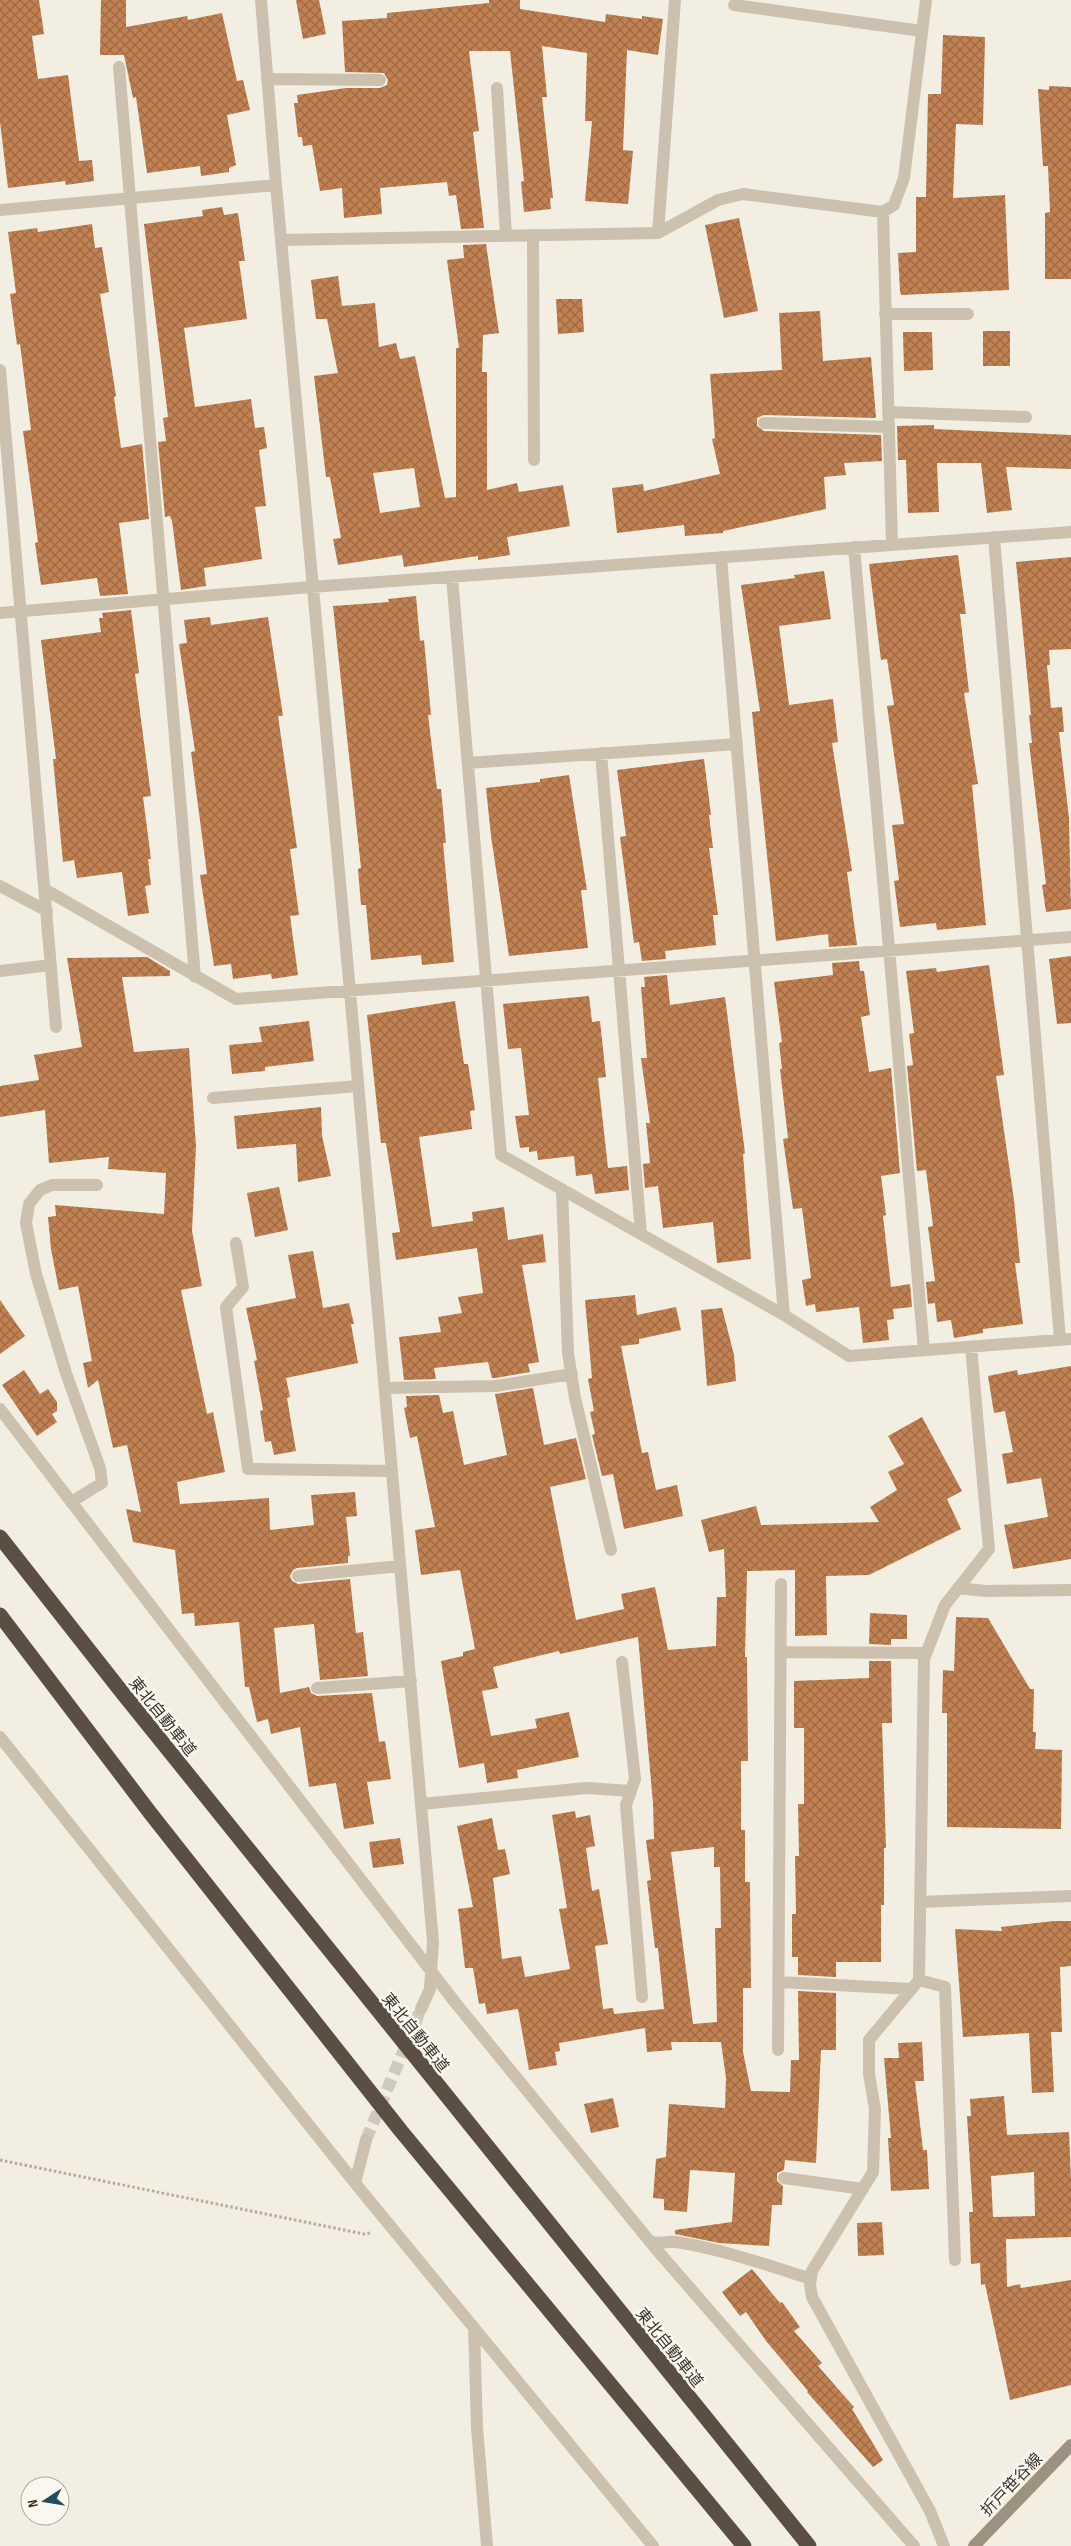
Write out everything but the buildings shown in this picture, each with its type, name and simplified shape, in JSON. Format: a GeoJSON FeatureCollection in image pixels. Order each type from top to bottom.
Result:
{"type":"FeatureCollection","features":[{"type":"Feature","properties":{"kind":"highway","name":"東北自動車道"},"geometry":{"type":"LineString","coordinates":[[0,1537],[121,1691],[808,2546]]}},
{"type":"Feature","properties":{"kind":"highway"},"geometry":{"type":"LineString","coordinates":[[0,1614],[151,1814],[401,2132],[744,2546]]}},
{"type":"Feature","properties":{"kind":"main road","name":"折戸笹谷線"},"geometry":{"type":"LineString","coordinates":[[974,2546],[1071,2445]]}},
{"type":"Feature","properties":{"kind":"street"},"geometry":{"type":"LineString","coordinates":[[261,0],[311,587],[350,991],[433,1942],[430,1989],[421,2009]]}},
{"type":"Feature","properties":{"kind":"street"},"geometry":{"type":"LineString","coordinates":[[658,233],[675,0]]}},
{"type":"Feature","properties":{"kind":"street"},"geometry":{"type":"LineString","coordinates":[[281,240],[658,233],[718,200],[743,194],[883,212],[894,205],[904,178],[926,0]]}},
{"type":"Feature","properties":{"kind":"street"},"geometry":{"type":"LineString","coordinates":[[734,5],[922,31]]}},
{"type":"Feature","properties":{"kind":"street"},"geometry":{"type":"LineString","coordinates":[[119,66],[195,977]]}},
{"type":"Feature","properties":{"kind":"street"},"geometry":{"type":"LineString","coordinates":[[267,80],[380,80]]}},
{"type":"Feature","properties":{"kind":"street"},"geometry":{"type":"LineString","coordinates":[[497,88],[506,235]]}},
{"type":"Feature","properties":{"kind":"street"},"geometry":{"type":"LineString","coordinates":[[0,210],[276,185]]}},
{"type":"Feature","properties":{"kind":"street"},"geometry":{"type":"LineString","coordinates":[[883,212],[892,545]]}},
{"type":"Feature","properties":{"kind":"street"},"geometry":{"type":"LineString","coordinates":[[533,235],[534,460]]}},
{"type":"Feature","properties":{"kind":"street"},"geometry":{"type":"LineString","coordinates":[[885,314],[968,314]]}},
{"type":"Feature","properties":{"kind":"street"},"geometry":{"type":"LineString","coordinates":[[0,370],[46,890],[56,1027]]}},
{"type":"Feature","properties":{"kind":"street"},"geometry":{"type":"LineString","coordinates":[[888,412],[1026,417]]}},
{"type":"Feature","properties":{"kind":"street"},"geometry":{"type":"LineString","coordinates":[[764,423],[889,427]]}},
{"type":"Feature","properties":{"kind":"street"},"geometry":{"type":"LineString","coordinates":[[0,613],[311,587],[1071,532]]}},
{"type":"Feature","properties":{"kind":"street"},"geometry":{"type":"LineString","coordinates":[[452,577],[501,1155],[784,1315],[849,1356],[1065,1340],[994,537]]}},
{"type":"Feature","properties":{"kind":"street"},"geometry":{"type":"LineString","coordinates":[[854,547],[924,1350]]}},
{"type":"Feature","properties":{"kind":"street"},"geometry":{"type":"LineString","coordinates":[[721,557],[784,1315]]}},
{"type":"Feature","properties":{"kind":"street"},"geometry":{"type":"LineString","coordinates":[[468,763],[736,744]]}},
{"type":"Feature","properties":{"kind":"street"},"geometry":{"type":"LineString","coordinates":[[601,753],[641,1234]]}},
{"type":"Feature","properties":{"kind":"street"},"geometry":{"type":"LineString","coordinates":[[0,886],[47,910]]}},
{"type":"Feature","properties":{"kind":"street"},"geometry":{"type":"LineString","coordinates":[[46,890],[236,999],[1071,937]]}},
{"type":"Feature","properties":{"kind":"street"},"geometry":{"type":"LineString","coordinates":[[0,971],[51,965]]}},
{"type":"Feature","properties":{"kind":"street"},"geometry":{"type":"LineString","coordinates":[[213,1098],[358,1086]]}},
{"type":"Feature","properties":{"kind":"street"},"geometry":{"type":"LineString","coordinates":[[71,1502],[102,1484],[100,1468],[66,1373],[36,1274],[26,1223],[29,1204],[40,1190],[52,1185],[97,1185]]}},
{"type":"Feature","properties":{"kind":"street"},"geometry":{"type":"LineString","coordinates":[[562,1190],[568,1353],[611,1550]]}},
{"type":"Feature","properties":{"kind":"street"},"geometry":{"type":"LineString","coordinates":[[236,1243],[242,1287],[226,1307],[248,1469],[392,1471]]}},
{"type":"Feature","properties":{"kind":"street"},"geometry":{"type":"LineString","coordinates":[[944,2546],[930,2511],[812,2297],[810,2279],[812,2271],[874,2172],[875,2109],[868,2074],[869,2040],[914,1985],[920,1902],[924,1659],[945,1605],[989,1549],[971,1346]]}},
{"type":"Feature","properties":{"kind":"street"},"geometry":{"type":"LineString","coordinates":[[384,1388],[496,1386],[572,1374]]}},
{"type":"Feature","properties":{"kind":"street"},"geometry":{"type":"LineString","coordinates":[[0,1409],[430,1969],[650,2241],[914,2546]]}},
{"type":"Feature","properties":{"kind":"street"},"geometry":{"type":"LineString","coordinates":[[298,1576],[400,1566]]}},
{"type":"Feature","properties":{"kind":"street"},"geometry":{"type":"LineString","coordinates":[[778,2050],[781,1584]]}},
{"type":"Feature","properties":{"kind":"street"},"geometry":{"type":"LineString","coordinates":[[958,1588],[985,1591],[1071,1590]]}},
{"type":"Feature","properties":{"kind":"street"},"geometry":{"type":"LineString","coordinates":[[781,1652],[926,1653]]}},
{"type":"Feature","properties":{"kind":"street"},"geometry":{"type":"LineString","coordinates":[[622,1662],[635,1780],[626,1805],[642,1998]]}},
{"type":"Feature","properties":{"kind":"street"},"geometry":{"type":"LineString","coordinates":[[317,1688],[411,1680]]}},
{"type":"Feature","properties":{"kind":"street"},"geometry":{"type":"LineString","coordinates":[[0,1736],[355,2182],[653,2546]]}},
{"type":"Feature","properties":{"kind":"street"},"geometry":{"type":"LineString","coordinates":[[421,1804],[587,1788],[631,1791]]}},
{"type":"Feature","properties":{"kind":"street"},"geometry":{"type":"LineString","coordinates":[[920,1902],[1071,1896]]}},
{"type":"Feature","properties":{"kind":"street"},"geometry":{"type":"LineString","coordinates":[[778,1982],[914,1985],[945,1988],[955,2260]]}},
{"type":"Feature","properties":{"kind":"street"},"geometry":{"type":"LineString","coordinates":[[355,2182],[366,2140]]}},
{"type":"Feature","properties":{"kind":"street"},"geometry":{"type":"LineString","coordinates":[[784,2178],[863,2189]]}},
{"type":"Feature","properties":{"kind":"street"},"geometry":{"type":"LineString","coordinates":[[650,2241],[653,2243],[675,2242],[761,2263],[810,2279]]}},
{"type":"Feature","properties":{"kind":"street"},"geometry":{"type":"LineString","coordinates":[[474,2327],[478,2428],[487,2546]]}},
{"type":"Feature","properties":{"kind":"path"},"geometry":{"type":"LineString","coordinates":[[0,2160],[364,2234],[393,2229]]}},
{"type":"Feature","properties":{"kind":"tunnel"},"geometry":{"type":"LineString","coordinates":[[366,2140],[421,2009]]}}]}
